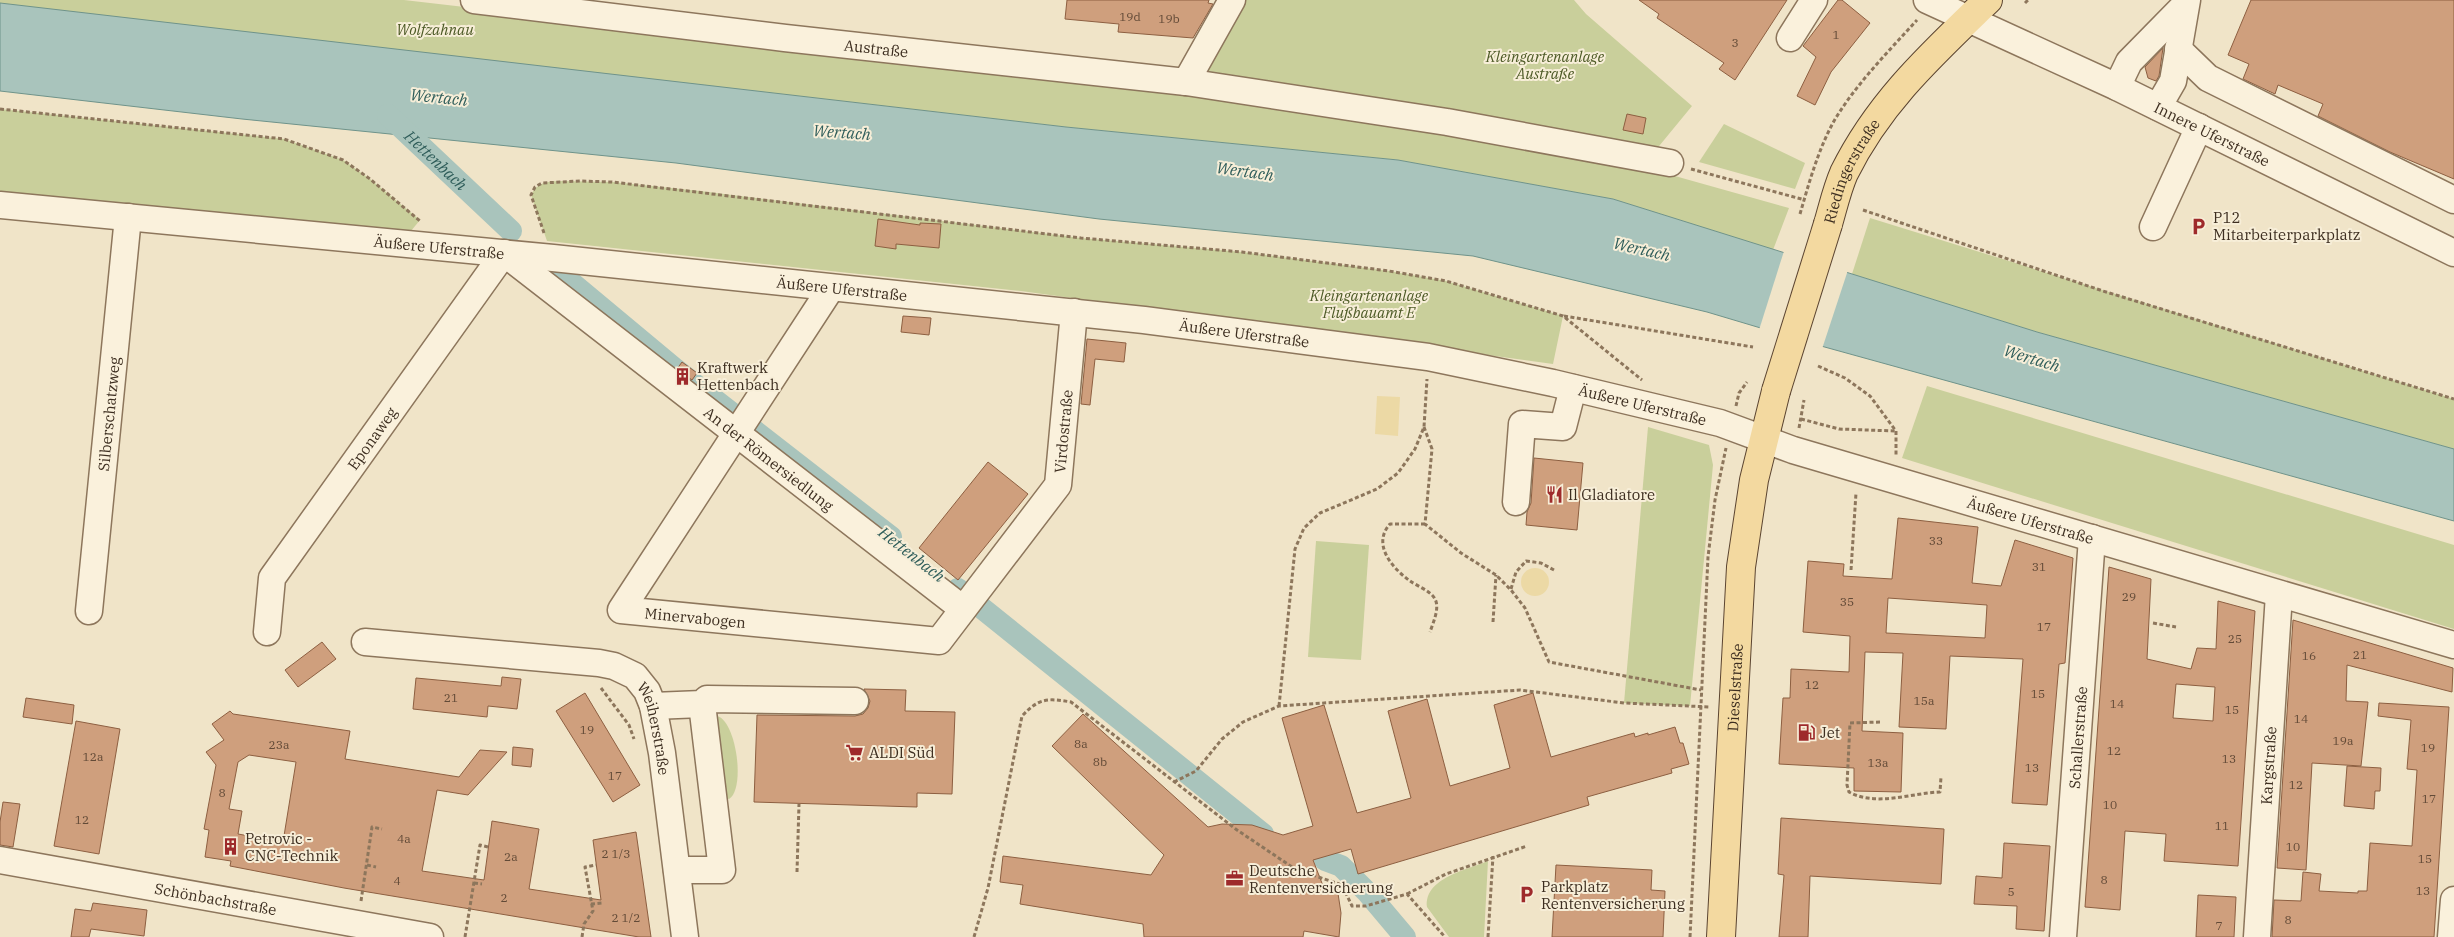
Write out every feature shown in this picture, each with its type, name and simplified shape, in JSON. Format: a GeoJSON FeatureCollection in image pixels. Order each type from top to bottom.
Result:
{"type":"FeatureCollection","features":[{"type":"Feature","properties":{"kind":"main road","name":"Riedingerstraße"},"geometry":{"type":"LineString","coordinates":[[1764,439],[1776,391],[1844,174],[1870,127],[1902,84],[1988,0]]}},
{"type":"Feature","properties":{"kind":"main road","name":"Dieselstraße"},"geometry":{"type":"LineString","coordinates":[[1721,937],[1742,568],[1752,493],[1764,439]]}},
{"type":"Feature","properties":{"kind":"street","name":"Austraße"},"geometry":{"type":"LineString","coordinates":[[474,0],[785,38],[1186,82],[1447,122],[1670,163]]}},
{"type":"Feature","properties":{"kind":"street"},"geometry":{"type":"LineString","coordinates":[[1186,82],[1232,0]]}},
{"type":"Feature","properties":{"kind":"street"},"geometry":{"type":"LineString","coordinates":[[1790,38],[1814,0]]}},
{"type":"Feature","properties":{"kind":"street"},"geometry":{"type":"LineString","coordinates":[[1930,2],[1968,19]]}},
{"type":"Feature","properties":{"kind":"street"},"geometry":{"type":"LineString","coordinates":[[2158,107],[2173,81],[2186,2]]}},
{"type":"Feature","properties":{"kind":"street"},"geometry":{"type":"LineString","coordinates":[[2117,87],[2129,62],[2186,2]]}},
{"type":"Feature","properties":{"kind":"street","name":"Innere Uferstraße"},"geometry":{"type":"LineString","coordinates":[[1968,19],[2117,87],[2454,253]]}},
{"type":"Feature","properties":{"kind":"street"},"geometry":{"type":"LineString","coordinates":[[2178,49],[2208,78],[2454,200]]}},
{"type":"Feature","properties":{"kind":"street"},"geometry":{"type":"LineString","coordinates":[[2153,227],[2199,127]]}},
{"type":"Feature","properties":{"kind":"street","name":"Äußere Uferstraße"},"geometry":{"type":"LineString","coordinates":[[0,205],[504,253],[1074,312],[1428,358],[1573,388],[1731,428],[1793,450],[2454,645]]}},
{"type":"Feature","properties":{"kind":"street","name":"Silberschatzweg"},"geometry":{"type":"LineString","coordinates":[[89,611],[128,217]]}},
{"type":"Feature","properties":{"kind":"street","name":"An der Römersiedlung"},"geometry":{"type":"LineString","coordinates":[[504,253],[963,609]]}},
{"type":"Feature","properties":{"kind":"street","name":"Eponaweg"},"geometry":{"type":"LineString","coordinates":[[267,632],[272,578],[504,253]]}},
{"type":"Feature","properties":{"kind":"street"},"geometry":{"type":"LineString","coordinates":[[735,433],[832,288]]}},
{"type":"Feature","properties":{"kind":"street"},"geometry":{"type":"LineString","coordinates":[[1062,383],[1065,346],[1071,338],[1074,312]]}},
{"type":"Feature","properties":{"kind":"street","name":"Virdostraße"},"geometry":{"type":"LineString","coordinates":[[963,609],[1058,485],[1074,312]]}},
{"type":"Feature","properties":{"kind":"street"},"geometry":{"type":"LineString","coordinates":[[1516,502],[1522,424],[1563,427],[1573,388]]}},
{"type":"Feature","properties":{"kind":"street","name":"Minervabogen"},"geometry":{"type":"LineString","coordinates":[[735,433],[621,610],[938,641],[963,609]]}},
{"type":"Feature","properties":{"kind":"street","name":"Schallerstraße"},"geometry":{"type":"LineString","coordinates":[[2063,937],[2092,538]]}},
{"type":"Feature","properties":{"kind":"street","name":"Kargstraße"},"geometry":{"type":"LineString","coordinates":[[2257,937],[2279,594]]}},
{"type":"Feature","properties":{"kind":"street","name":"Weiherstraße"},"geometry":{"type":"LineString","coordinates":[[365,642],[614,666],[635,676],[647,691],[653,706],[678,870],[685,937]]}},
{"type":"Feature","properties":{"kind":"street"},"geometry":{"type":"LineString","coordinates":[[653,706],[702,704],[707,699],[856,701]]}},
{"type":"Feature","properties":{"kind":"street"},"geometry":{"type":"LineString","coordinates":[[678,870],[722,870],[702,704]]}},
{"type":"Feature","properties":{"kind":"street","name":"Schönbachstraße"},"geometry":{"type":"LineString","coordinates":[[0,860],[430,937]]}},
{"type":"Feature","properties":{"kind":"street"},"geometry":{"type":"LineString","coordinates":[[2451,937],[2454,900]]}},
{"type":"Feature","properties":{"kind":"path"},"geometry":{"type":"LineString","coordinates":[[1800,214],[1816,161],[1834,121],[1861,83],[1930,2]]}},
{"type":"Feature","properties":{"kind":"path"},"geometry":{"type":"LineString","coordinates":[[0,109],[284,139],[342,160],[399,201],[449,248]]}},
{"type":"Feature","properties":{"kind":"path"},"geometry":{"type":"LineString","coordinates":[[1670,163],[1804,200],[1830,216]]}},
{"type":"Feature","properties":{"kind":"path"},"geometry":{"type":"LineString","coordinates":[[553,258],[531,194],[535,187],[542,183],[559,181],[612,182],[1081,238],[1242,252],[1389,271],[1446,281],[1563,316],[1753,347]]}},
{"type":"Feature","properties":{"kind":"path"},"geometry":{"type":"LineString","coordinates":[[1863,210],[2103,291],[2454,399]]}},
{"type":"Feature","properties":{"kind":"path"},"geometry":{"type":"LineString","coordinates":[[1563,316],[1650,386],[1656,408]]}},
{"type":"Feature","properties":{"kind":"path"},"geometry":{"type":"LineString","coordinates":[[1279,706],[1295,549],[1304,528],[1320,513],[1376,489],[1398,472],[1415,449],[1424,427],[1428,358]]}},
{"type":"Feature","properties":{"kind":"path"},"geometry":{"type":"LineString","coordinates":[[1818,366],[1845,378],[1870,396],[1896,431],[1896,480]]}},
{"type":"Feature","properties":{"kind":"path"},"geometry":{"type":"LineString","coordinates":[[1690,937],[1708,557],[1715,500],[1731,428],[1740,393],[1747,382]]}},
{"type":"Feature","properties":{"kind":"path"},"geometry":{"type":"LineString","coordinates":[[1801,419],[1839,429],[1896,431]]}},
{"type":"Feature","properties":{"kind":"path"},"geometry":{"type":"LineString","coordinates":[[1424,427],[1432,450],[1425,524]]}},
{"type":"Feature","properties":{"kind":"path"},"geometry":{"type":"LineString","coordinates":[[1850,570],[1858,469]]}},
{"type":"Feature","properties":{"kind":"path"},"geometry":{"type":"LineString","coordinates":[[1430,632],[1437,605],[1434,596],[1408,579],[1385,555],[1381,543],[1383,532],[1390,524],[1425,524],[1461,552],[1496,575],[1525,608],[1549,662],[1701,690]]}},
{"type":"Feature","properties":{"kind":"path"},"geometry":{"type":"LineString","coordinates":[[1511,590],[1516,572],[1526,561],[1541,563],[1554,570]]}},
{"type":"Feature","properties":{"kind":"path"},"geometry":{"type":"LineString","coordinates":[[1493,622],[1496,575]]}},
{"type":"Feature","properties":{"kind":"path"},"geometry":{"type":"LineString","coordinates":[[2153,623],[2176,627]]}},
{"type":"Feature","properties":{"kind":"path"},"geometry":{"type":"LineString","coordinates":[[598,683],[628,725],[637,747]]}},
{"type":"Feature","properties":{"kind":"path"},"geometry":{"type":"LineString","coordinates":[[1174,782],[1196,771],[1222,739],[1243,722],[1279,706],[1520,690],[1624,703],[1733,708]]}},
{"type":"Feature","properties":{"kind":"path"},"geometry":{"type":"LineString","coordinates":[[974,937],[988,888],[1022,716],[1031,706],[1042,700],[1071,702],[1237,830],[1295,869],[1342,884],[1352,906],[1366,906],[1387,898],[1407,894],[1446,874],[1493,856],[1527,846]]}},
{"type":"Feature","properties":{"kind":"path"},"geometry":{"type":"LineString","coordinates":[[1880,722],[1850,723],[1847,785],[1849,792],[1857,796],[1892,799],[1922,792],[1940,792],[1941,778]]}},
{"type":"Feature","properties":{"kind":"path"},"geometry":{"type":"LineString","coordinates":[[797,872],[799,804]]}},
{"type":"Feature","properties":{"kind":"path"},"geometry":{"type":"LineString","coordinates":[[358,925],[372,828],[382,829]]}},
{"type":"Feature","properties":{"kind":"path"},"geometry":{"type":"LineString","coordinates":[[465,937],[480,845],[488,847]]}},
{"type":"Feature","properties":{"kind":"path"},"geometry":{"type":"LineString","coordinates":[[1488,937],[1493,856]]}},
{"type":"Feature","properties":{"kind":"path"},"geometry":{"type":"LineString","coordinates":[[367,865],[376,867]]}},
{"type":"Feature","properties":{"kind":"path"},"geometry":{"type":"LineString","coordinates":[[582,937],[584,924],[593,911],[585,867],[596,866]]}},
{"type":"Feature","properties":{"kind":"path"},"geometry":{"type":"LineString","coordinates":[[474,883],[482,884]]}},
{"type":"Feature","properties":{"kind":"path"},"geometry":{"type":"LineString","coordinates":[[1407,894],[1445,937]]}},
{"type":"Feature","properties":{"kind":"path"},"geometry":{"type":"LineString","coordinates":[[591,904],[602,903]]}},
{"type":"Feature","properties":{"kind":"green space","name":"Wolfzahnau"},"geometry":{"type":"Polygon","coordinates":[[[0,0],[404,0],[1186,91],[1625,162],[1789,208],[1773,250],[1613,199],[1398,160],[1066,127],[83,15],[0,3],[0,0]]]}},
{"type":"Feature","properties":{"kind":"green space","name":"Kleingartenanlage Austraße"},"geometry":{"type":"Polygon","coordinates":[[[1240,0],[1574,0],[1586,14],[1692,106],[1655,151],[1198,74],[1240,0]]]}},
{"type":"Feature","properties":{"kind":"green space"},"geometry":{"type":"Polygon","coordinates":[[[0,109],[284,139],[343,160],[370,179],[420,220],[411,231],[0,193],[0,109]]]}},
{"type":"Feature","properties":{"kind":"green space"},"geometry":{"type":"Polygon","coordinates":[[[1724,124],[1805,163],[1795,189],[1699,162],[1724,124]]]}},
{"type":"Feature","properties":{"kind":"green space","name":"Kleingartenanlage Flußbauamt E"},"geometry":{"type":"Polygon","coordinates":[[[559,181],[612,182],[700,191],[1081,238],[1242,252],[1389,271],[1446,281],[1563,316],[1553,364],[1021,291],[547,241],[531,195],[536,187],[543,183],[559,181]]]}},
{"type":"Feature","properties":{"kind":"green space"},"geometry":{"type":"Polygon","coordinates":[[[1870,218],[2454,399],[2454,449],[2037,332],[1852,274],[1870,218]]]}},
{"type":"Feature","properties":{"kind":"green space"},"geometry":{"type":"Polygon","coordinates":[[[1927,386],[2454,545],[2454,629],[1902,458],[1927,386]]]}},
{"type":"Feature","properties":{"kind":"green space"},"geometry":{"type":"Polygon","coordinates":[[[1648,427],[1709,445],[1713,465],[1690,706],[1624,703],[1648,427]]]}},
{"type":"Feature","properties":{"kind":"green space"},"geometry":{"type":"Polygon","coordinates":[[[1316,541],[1369,545],[1361,660],[1308,657],[1316,541]]]}},
{"type":"Feature","properties":{"kind":"green space"},"geometry":{"type":"Polygon","coordinates":[[[717,716],[724,720],[734,741],[738,769],[737,782],[734,793],[729,799],[726,798],[717,716]]]}},
{"type":"Feature","properties":{"kind":"green space"},"geometry":{"type":"Polygon","coordinates":[[[1488,861],[1484,937],[1449,937],[1427,907],[1428,897],[1432,889],[1448,876],[1488,861]]]}},
{"type":"Feature","properties":{"kind":"sand"},"geometry":{"type":"Polygon","coordinates":[[[1377,396],[1400,397],[1398,436],[1375,434],[1377,396]]]}},
{"type":"Feature","properties":{"kind":"sand"},"geometry":{"type":"Polygon","coordinates":[[[1535,568],[1545,572],[1549,582],[1545,592],[1535,596],[1525,592],[1521,582],[1525,572],[1535,568]]]}},
{"type":"Feature","properties":{"kind":"water","name":"Wertach"},"geometry":{"type":"Polygon","coordinates":[[[0,3],[1066,127],[1398,160],[1613,199],[2037,332],[2454,449],[2454,521],[1821,346],[1707,312],[1473,256],[1099,219],[676,163],[242,119],[0,91],[0,3]]]}},
{"type":"Feature","properties":{"kind":"pier"},"geometry":{"type":"Polygon","coordinates":[[[1784,251],[1848,270],[1822,349],[1759,330],[1784,251]]]}},
{"type":"Feature","properties":{"kind":"building"},"geometry":{"type":"Polygon","coordinates":[[[1067,0],[1209,0],[1208,3],[1213,4],[1193,38],[1118,32],[1119,24],[1065,19],[1067,0]]]}},
{"type":"Feature","properties":{"kind":"building"},"geometry":{"type":"Polygon","coordinates":[[[1639,0],[1787,0],[1735,80],[1719,69],[1724,63],[1657,18],[1659,14],[1639,0]]]}},
{"type":"Feature","properties":{"kind":"building"},"geometry":{"type":"Polygon","coordinates":[[[1838,0],[1842,0],[1870,23],[1831,72],[1815,105],[1797,96],[1816,57],[1803,46],[1838,0]]]}},
{"type":"Feature","properties":{"kind":"building"},"geometry":{"type":"Polygon","coordinates":[[[2251,0],[2454,0],[2454,179],[2390,152],[2318,116],[2323,104],[2278,85],[2275,94],[2243,79],[2249,64],[2228,55],[2251,0]]]}},
{"type":"Feature","properties":{"kind":"building"},"geometry":{"type":"Polygon","coordinates":[[[2163,48],[2159,76],[2156,81],[2148,78],[2145,67],[2163,48]]]}},
{"type":"Feature","properties":{"kind":"building"},"geometry":{"type":"Polygon","coordinates":[[[1627,114],[1646,118],[1643,134],[1623,130],[1627,114]]]}},
{"type":"Feature","properties":{"kind":"building"},"geometry":{"type":"Polygon","coordinates":[[[878,219],[920,225],[920,223],[941,224],[939,248],[896,244],[896,249],[875,246],[878,219]]]}},
{"type":"Feature","properties":{"kind":"building"},"geometry":{"type":"Polygon","coordinates":[[[903,316],[931,318],[929,335],[901,332],[903,316]]]}},
{"type":"Feature","properties":{"kind":"building"},"geometry":{"type":"Polygon","coordinates":[[[1087,339],[1126,343],[1124,362],[1095,359],[1090,405],[1081,404],[1087,339]]]}},
{"type":"Feature","properties":{"kind":"building"},"geometry":{"type":"Polygon","coordinates":[[[682,362],[697,373],[692,380],[677,369],[682,362]]]}},
{"type":"Feature","properties":{"kind":"building","name":"Il Gladiatore"},"geometry":{"type":"Polygon","coordinates":[[[1534,458],[1583,463],[1577,530],[1526,525],[1527,512],[1531,503],[1534,458]]]}},
{"type":"Feature","properties":{"kind":"building"},"geometry":{"type":"Polygon","coordinates":[[[988,462],[1028,494],[958,580],[919,548],[988,462]]]}},
{"type":"Feature","properties":{"kind":"building"},"geometry":{"type":"Polygon","coordinates":[[[1898,518],[1978,527],[1972,583],[2001,586],[2015,540],[2073,558],[2065,663],[2059,664],[2047,805],[2012,803],[2023,659],[1950,656],[1946,729],[1899,727],[1903,653],[1865,652],[1862,731],[1903,733],[1901,792],[1854,791],[1854,768],[1779,764],[1783,698],[1790,698],[1791,669],[1849,672],[1850,636],[1803,632],[1808,561],[1844,564],[1843,576],[1892,579],[1898,518]],[[1888,598],[1886,633],[1985,638],[1987,605],[1888,598]]]}},
{"type":"Feature","properties":{"kind":"building"},"geometry":{"type":"Polygon","coordinates":[[[2109,567],[2151,579],[2147,659],[2191,669],[2197,648],[2216,649],[2218,601],[2255,611],[2238,866],[2164,861],[2166,834],[2125,831],[2120,910],[2085,907],[2109,567]],[[2176,684],[2173,718],[2213,721],[2215,687],[2176,684]]]}},
{"type":"Feature","properties":{"kind":"building"},"geometry":{"type":"Polygon","coordinates":[[[2293,620],[2453,668],[2452,692],[2347,665],[2346,701],[2368,702],[2361,766],[2312,763],[2306,870],[2277,868],[2293,620]]]}},
{"type":"Feature","properties":{"kind":"building"},"geometry":{"type":"Polygon","coordinates":[[[322,642],[336,659],[298,687],[285,670],[322,642]]]}},
{"type":"Feature","properties":{"kind":"building"},"geometry":{"type":"Polygon","coordinates":[[[502,677],[521,679],[517,709],[488,706],[487,717],[413,709],[416,678],[501,686],[502,677]]]}},
{"type":"Feature","properties":{"kind":"building","name":"ALDI Süd"},"geometry":{"type":"Polygon","coordinates":[[[864,689],[906,690],[905,711],[955,712],[952,794],[917,793],[917,807],[754,802],[757,715],[855,716],[863,714],[868,708],[870,701],[864,689]]]}},
{"type":"Feature","properties":{"kind":"building"},"geometry":{"type":"Polygon","coordinates":[[[585,693],[640,785],[613,802],[556,711],[585,693]]]}},
{"type":"Feature","properties":{"kind":"building"},"geometry":{"type":"Polygon","coordinates":[[[1533,693],[1551,757],[1634,733],[1635,737],[1675,727],[1680,743],[1683,743],[1689,764],[1671,769],[1672,773],[1587,797],[1589,805],[1358,874],[1351,849],[1313,860],[1325,891],[1337,887],[1341,913],[1339,937],[1304,931],[1303,937],[1144,937],[1143,924],[1020,904],[1023,885],[1000,882],[1003,856],[1151,875],[1164,855],[1052,746],[1083,714],[1208,827],[1222,824],[1252,825],[1283,835],[1313,826],[1282,718],[1324,705],[1357,813],[1411,798],[1388,711],[1427,699],[1450,786],[1510,768],[1494,705],[1533,693]]]}},
{"type":"Feature","properties":{"kind":"building"},"geometry":{"type":"Polygon","coordinates":[[[26,698],[74,705],[72,724],[23,717],[26,698]]]}},
{"type":"Feature","properties":{"kind":"building"},"geometry":{"type":"Polygon","coordinates":[[[2379,703],[2449,707],[2434,937],[2272,937],[2274,900],[2301,901],[2303,872],[2321,874],[2319,891],[2358,893],[2358,891],[2367,891],[2370,843],[2412,846],[2417,770],[2407,769],[2411,720],[2378,716],[2379,703]]]}},
{"type":"Feature","properties":{"kind":"building"},"geometry":{"type":"Polygon","coordinates":[[[230,711],[233,714],[350,731],[345,759],[459,777],[480,750],[507,752],[468,795],[437,790],[422,871],[484,880],[492,821],[539,829],[529,889],[601,900],[593,840],[636,832],[651,937],[639,937],[344,888],[230,866],[231,861],[205,857],[209,830],[204,829],[216,765],[206,752],[224,740],[212,724],[230,711]],[[249,755],[238,762],[229,809],[242,811],[238,834],[283,842],[296,762],[249,755]]]}},
{"type":"Feature","properties":{"kind":"building"},"geometry":{"type":"Polygon","coordinates":[[[76,721],[120,729],[99,854],[54,846],[76,721]]]}},
{"type":"Feature","properties":{"kind":"building"},"geometry":{"type":"Polygon","coordinates":[[[513,747],[533,749],[531,767],[512,765],[513,747]]]}},
{"type":"Feature","properties":{"kind":"building"},"geometry":{"type":"Polygon","coordinates":[[[2347,766],[2381,768],[2380,791],[2375,791],[2374,809],[2344,806],[2347,766]]]}},
{"type":"Feature","properties":{"kind":"building"},"geometry":{"type":"Polygon","coordinates":[[[3,802],[20,804],[13,847],[0,845],[0,822],[3,802]]]}},
{"type":"Feature","properties":{"kind":"building"},"geometry":{"type":"Polygon","coordinates":[[[1781,818],[1944,829],[1941,884],[1810,876],[1808,937],[1779,937],[1784,875],[1778,874],[1781,818]]]}},
{"type":"Feature","properties":{"kind":"building"},"geometry":{"type":"Polygon","coordinates":[[[2004,843],[2050,846],[2044,931],[2016,929],[2017,906],[1974,904],[1976,876],[2002,878],[2004,843]]]}},
{"type":"Feature","properties":{"kind":"building"},"geometry":{"type":"Polygon","coordinates":[[[1556,865],[1652,870],[1651,890],[1665,891],[1663,937],[1552,937],[1556,865]]]}},
{"type":"Feature","properties":{"kind":"building"},"geometry":{"type":"Polygon","coordinates":[[[2198,895],[2236,897],[2234,937],[2196,937],[2198,895]]]}},
{"type":"Feature","properties":{"kind":"building"},"geometry":{"type":"Polygon","coordinates":[[[93,903],[147,910],[144,936],[91,929],[89,937],[71,937],[75,909],[91,911],[93,903]]]}},
{"type":"Feature","properties":{"kind":"waterway","name":"Hettenbach"},"geometry":{"type":"LineString","coordinates":[[388,115],[511,231]]}},
{"type":"Feature","properties":{"kind":"waterway","name":"Hettenbach"},"geometry":{"type":"LineString","coordinates":[[561,274],[675,369],[891,537]]}},
{"type":"Feature","properties":{"kind":"waterway","name":"Hettenbach"},"geometry":{"type":"LineString","coordinates":[[958,589],[1263,834]]}},
{"type":"Feature","properties":{"kind":"waterway","name":"Hettenbach"},"geometry":{"type":"LineString","coordinates":[[1325,860],[1341,866],[1367,892],[1405,937]]}},
{"type":"Feature","properties":{"kind":"place","name":"P12 Mitarbeiterparkplatz"},"geometry":{"type":"Point","coordinates":[2199,226]}},
{"type":"Feature","properties":{"kind":"place","name":"Kraftwerk Hettenbach"},"geometry":{"type":"Point","coordinates":[683,376]}},
{"type":"Feature","properties":{"kind":"place","name":"Il Gladiatore"},"geometry":{"type":"Point","coordinates":[1554,494]}},
{"type":"Feature","properties":{"kind":"place","name":"Jet"},"geometry":{"type":"Point","coordinates":[1806,732]}},
{"type":"Feature","properties":{"kind":"place","name":"ALDI Süd"},"geometry":{"type":"Point","coordinates":[855,752]}},
{"type":"Feature","properties":{"kind":"place","name":"Petrovic - CNC-Technik"},"geometry":{"type":"Point","coordinates":[231,847]}},
{"type":"Feature","properties":{"kind":"place","name":"Deutsche Rentenversicherung"},"geometry":{"type":"Point","coordinates":[1235,879]}},
{"type":"Feature","properties":{"kind":"place","name":"Parkplatz Rentenversicherung"},"geometry":{"type":"Point","coordinates":[1527,895]}}]}
